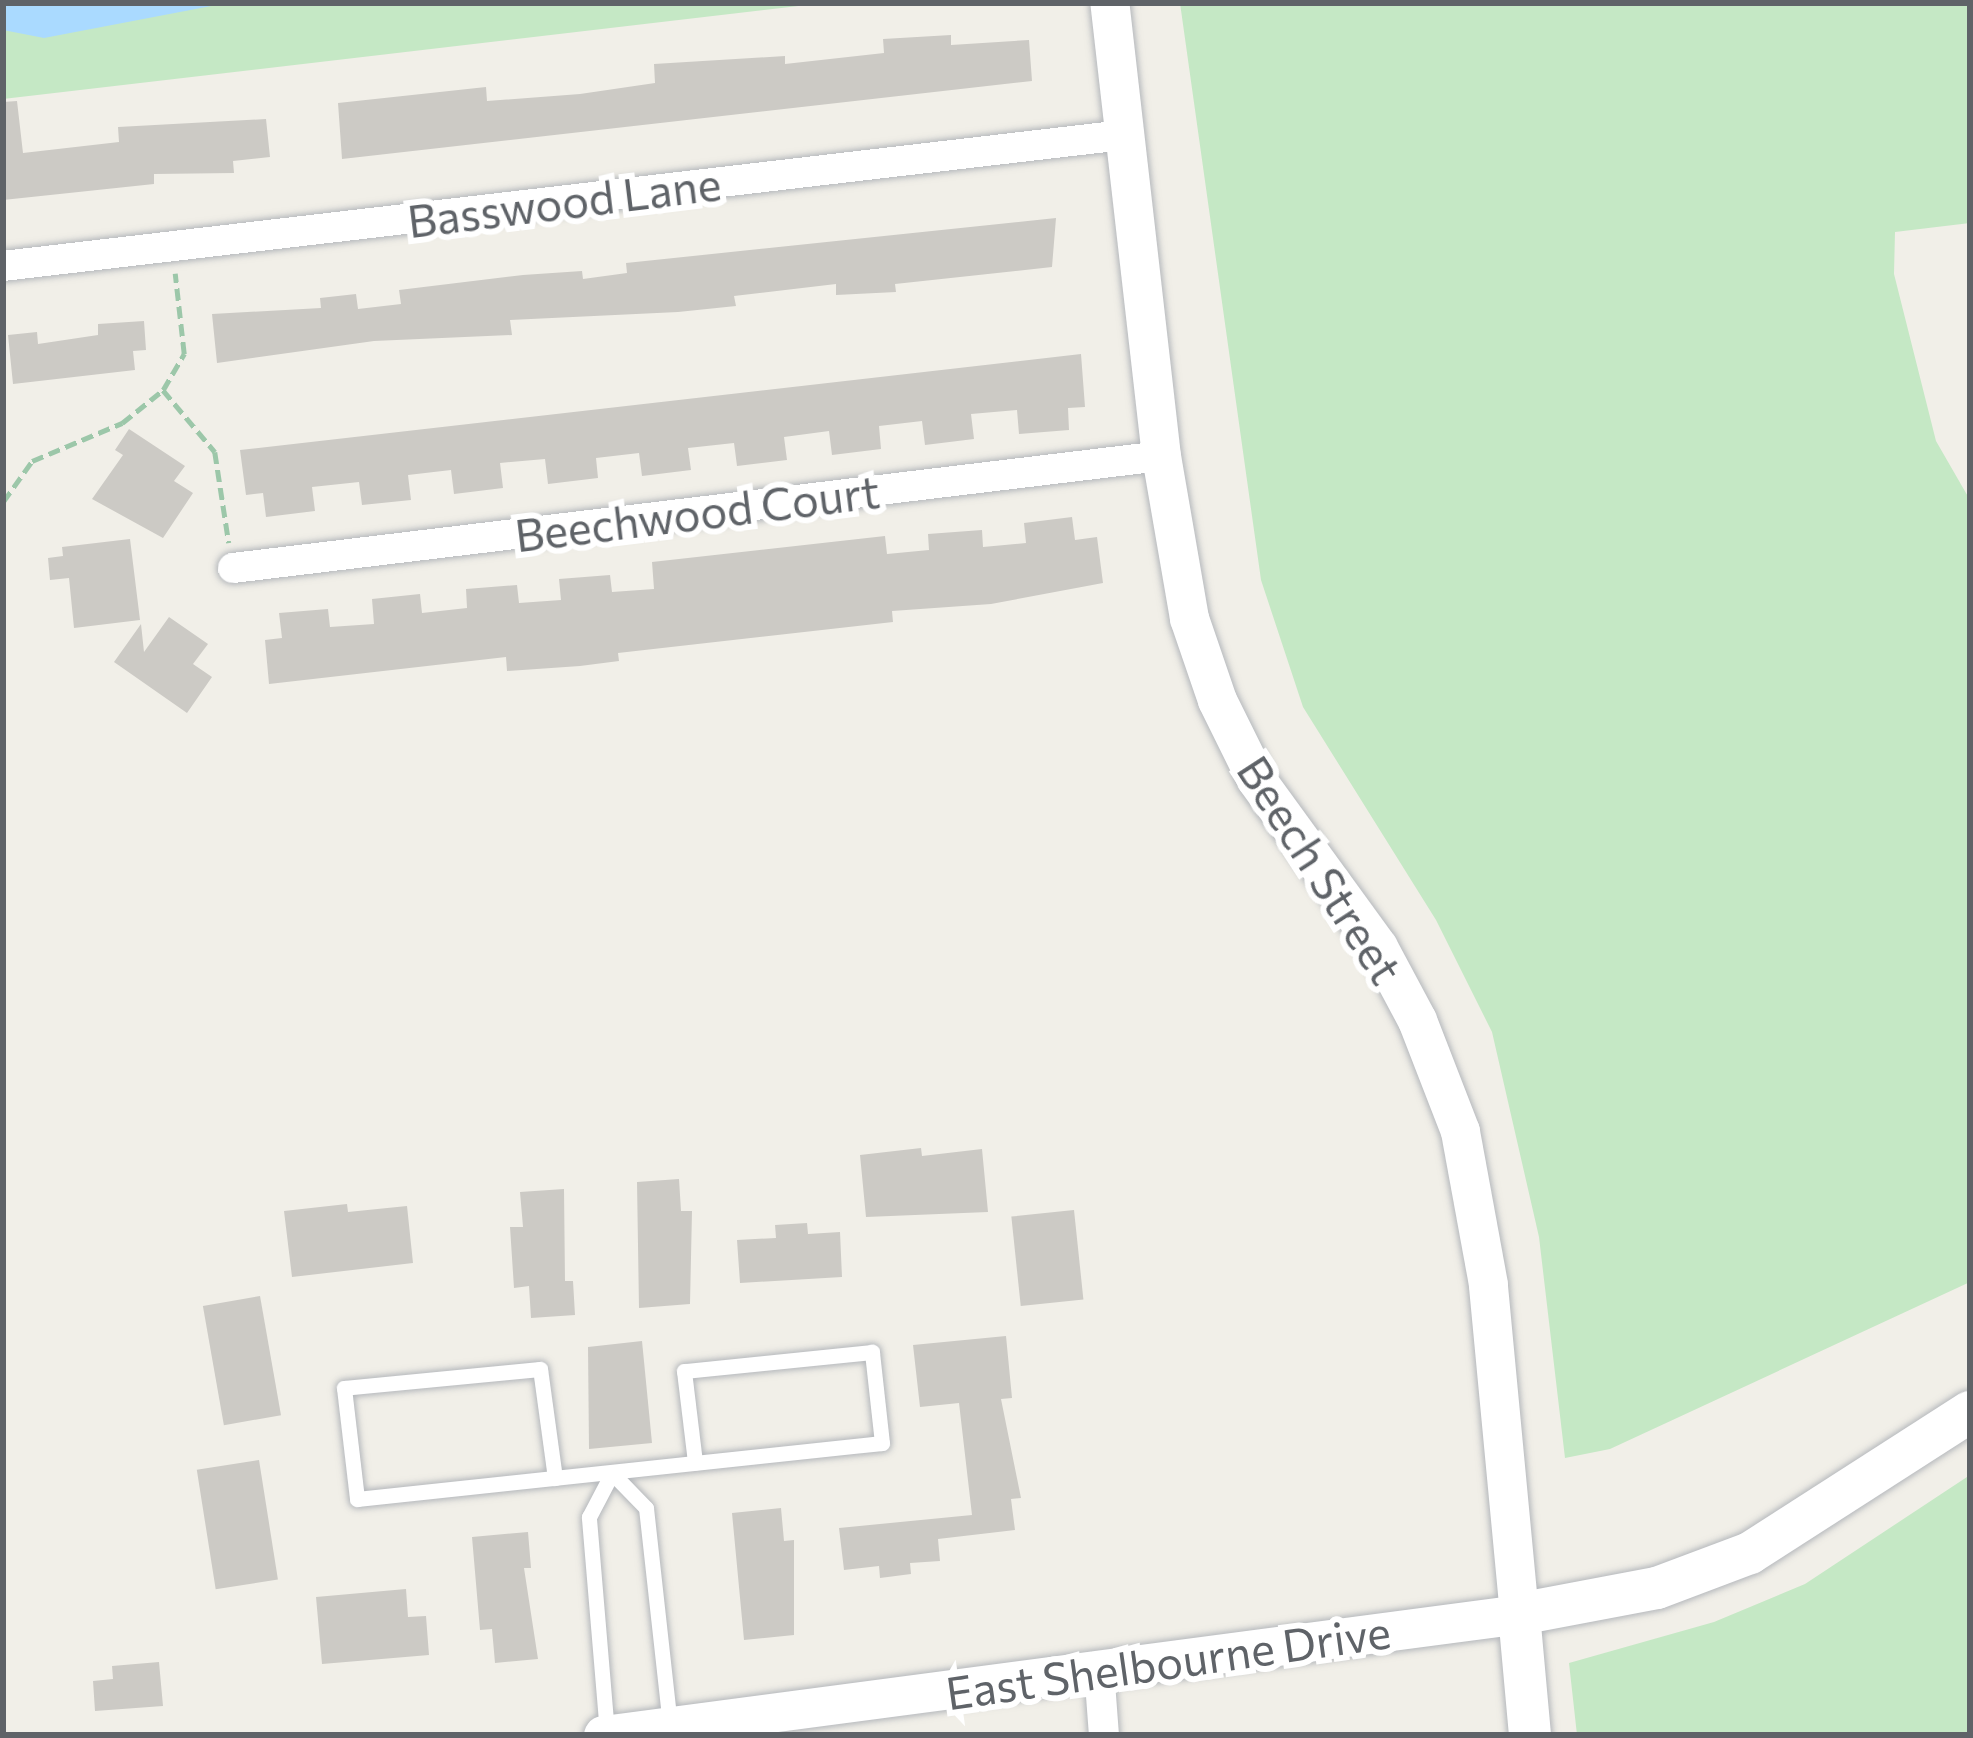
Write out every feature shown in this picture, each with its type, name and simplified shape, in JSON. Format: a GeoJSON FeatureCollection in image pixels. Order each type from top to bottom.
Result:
{"type":"FeatureCollection","features":[{"type":"Feature","properties":{"kind":"main road"},"geometry":{"type":"LineString","coordinates":[[1519,1614],[1657,1588],[1750,1552],[1970,1412]]}},
{"type":"Feature","properties":{"kind":"main road","name":"Beech Street"},"geometry":{"type":"LineString","coordinates":[[1519,1614],[1530,1735]]}},
{"type":"Feature","properties":{"kind":"street","name":"Beech Street"},"geometry":{"type":"LineString","coordinates":[[1109,3],[1175,560],[1217,700],[1256,779],[1378,947],[1417,1020],[1460,1131],[1488,1284],[1519,1614]]}},
{"type":"Feature","properties":{"kind":"street","name":"Basswood Lane"},"geometry":{"type":"LineString","coordinates":[[3,266],[1124,136]]}},
{"type":"Feature","properties":{"kind":"street","name":"Beechwood Court"},"geometry":{"type":"LineString","coordinates":[[233,568],[1160,456]]}},
{"type":"Feature","properties":{"kind":"street","name":"East Shelbourne Drive"},"geometry":{"type":"LineString","coordinates":[[605,1735],[680,1730],[1519,1614]]}},
{"type":"Feature","properties":{"kind":"street"},"geometry":{"type":"LineString","coordinates":[[1099,1670],[1104,1735]]}},
{"type":"Feature","properties":{"kind":"lane"},"geometry":{"type":"LineString","coordinates":[[555,1478],[539,1370],[344,1388],[357,1499],[612,1473],[882,1443],[872,1352],[684,1371],[694,1462]]}},
{"type":"Feature","properties":{"kind":"lane"},"geometry":{"type":"LineString","coordinates":[[612,1473],[646,1508],[680,1730]]}},
{"type":"Feature","properties":{"kind":"lane"},"geometry":{"type":"LineString","coordinates":[[605,1735],[589,1517],[612,1473]]}},
{"type":"Feature","properties":{"kind":"path"},"geometry":{"type":"LineString","coordinates":[[3,502],[32,460],[122,423],[163,390],[184,354],[172,246]]}},
{"type":"Feature","properties":{"kind":"path"},"geometry":{"type":"LineString","coordinates":[[163,390],[215,452],[233,568]]}},
{"type":"Feature","properties":{"kind":"green space"},"geometry":{"type":"Polygon","coordinates":[[[3,3],[824,3],[3,99],[3,3]]]}},
{"type":"Feature","properties":{"kind":"green space"},"geometry":{"type":"Polygon","coordinates":[[[1180,3],[1970,3],[1970,223],[1895,232],[1894,274],[1936,441],[1970,500],[1970,1282],[1610,1449],[1565,1458],[1539,1237],[1492,1032],[1436,920],[1303,707],[1261,580],[1180,3]]]}},
{"type":"Feature","properties":{"kind":"green space"},"geometry":{"type":"Polygon","coordinates":[[[1970,1475],[1970,1735],[1577,1735],[1569,1663],[1714,1622],[1805,1584],[1970,1475]]]}},
{"type":"Feature","properties":{"kind":"water"},"geometry":{"type":"Polygon","coordinates":[[[3,3],[227,3],[44,38],[3,30],[3,3]]]}},
{"type":"Feature","properties":{"kind":"building"},"geometry":{"type":"Polygon","coordinates":[[[951,35],[951,45],[1029,40],[1032,81],[342,159],[338,103],[486,87],[487,101],[580,94],[655,83],[654,64],[785,56],[785,64],[884,53],[883,39],[951,35]]]}},
{"type":"Feature","properties":{"kind":"building"},"geometry":{"type":"Polygon","coordinates":[[[17,101],[23,153],[119,142],[118,127],[266,119],[270,157],[233,161],[234,173],[154,174],[154,184],[3,200],[3,102],[17,101]]]}},
{"type":"Feature","properties":{"kind":"building"},"geometry":{"type":"Polygon","coordinates":[[[1056,218],[1052,267],[895,284],[896,292],[836,295],[836,284],[734,296],[736,306],[510,320],[512,335],[374,341],[217,363],[212,314],[321,308],[320,298],[356,294],[358,309],[401,304],[399,290],[582,271],[583,279],[627,273],[626,263],[1056,218]]]}},
{"type":"Feature","properties":{"kind":"building"},"geometry":{"type":"Polygon","coordinates":[[[144,321],[146,350],[133,351],[135,370],[13,384],[8,335],[37,332],[38,344],[98,335],[98,324],[144,321]]]}},
{"type":"Feature","properties":{"kind":"building"},"geometry":{"type":"Polygon","coordinates":[[[1081,354],[1085,407],[1068,408],[1069,430],[1019,434],[1017,410],[971,414],[974,439],[925,445],[922,421],[879,426],[881,449],[832,455],[829,431],[784,437],[787,460],[737,466],[734,443],[688,448],[691,470],[642,476],[639,453],[596,458],[598,478],[548,484],[545,459],[500,463],[503,488],[454,494],[451,470],[408,475],[411,500],[362,505],[359,482],[312,487],[315,511],[266,517],[263,493],[246,495],[240,450],[1081,354]]]}},
{"type":"Feature","properties":{"kind":"building"},"geometry":{"type":"Polygon","coordinates":[[[129,429],[185,466],[174,481],[193,493],[163,538],[92,499],[123,455],[115,450],[129,429]]]}},
{"type":"Feature","properties":{"kind":"building"},"geometry":{"type":"Polygon","coordinates":[[[1072,517],[1075,540],[1097,537],[1103,583],[991,604],[892,611],[893,622],[618,653],[619,661],[580,666],[507,671],[506,657],[269,684],[265,640],[282,638],[279,613],[328,609],[330,627],[374,624],[372,599],[420,594],[422,613],[467,608],[466,589],[517,585],[519,603],[561,600],[559,579],[610,575],[612,592],[654,589],[652,562],[885,536],[887,554],[929,550],[928,534],[982,530],[983,547],[1026,543],[1024,523],[1072,517]]]}},
{"type":"Feature","properties":{"kind":"building"},"geometry":{"type":"Polygon","coordinates":[[[130,539],[140,620],[74,628],[69,578],[50,580],[48,558],[63,556],[62,547],[130,539]]]}},
{"type":"Feature","properties":{"kind":"building"},"geometry":{"type":"Polygon","coordinates":[[[169,617],[208,644],[193,664],[212,677],[187,713],[114,662],[141,624],[144,652],[169,617]]]}},
{"type":"Feature","properties":{"kind":"building"},"geometry":{"type":"Polygon","coordinates":[[[921,1148],[922,1156],[982,1149],[988,1212],[866,1217],[860,1155],[921,1148]]]}},
{"type":"Feature","properties":{"kind":"building"},"geometry":{"type":"Polygon","coordinates":[[[679,1179],[681,1211],[692,1211],[690,1304],[639,1308],[637,1182],[679,1179]]]}},
{"type":"Feature","properties":{"kind":"building"},"geometry":{"type":"Polygon","coordinates":[[[564,1189],[565,1281],[573,1281],[575,1315],[531,1318],[529,1286],[514,1288],[510,1227],[523,1227],[520,1192],[564,1189]]]}},
{"type":"Feature","properties":{"kind":"building"},"geometry":{"type":"Polygon","coordinates":[[[347,1204],[348,1212],[407,1206],[413,1263],[292,1277],[284,1211],[347,1204]]]}},
{"type":"Feature","properties":{"kind":"building"},"geometry":{"type":"Polygon","coordinates":[[[1074,1210],[1083,1300],[1021,1306],[1011,1217],[1074,1210]]]}},
{"type":"Feature","properties":{"kind":"building"},"geometry":{"type":"Polygon","coordinates":[[[807,1223],[808,1234],[840,1232],[842,1277],[740,1283],[737,1240],[776,1238],[775,1225],[807,1223]]]}},
{"type":"Feature","properties":{"kind":"building"},"geometry":{"type":"Polygon","coordinates":[[[260,1296],[281,1415],[224,1425],[203,1306],[260,1296]]]}},
{"type":"Feature","properties":{"kind":"building"},"geometry":{"type":"Polygon","coordinates":[[[1006,1336],[1012,1398],[1001,1399],[1021,1498],[1011,1499],[1015,1530],[938,1539],[940,1561],[910,1563],[911,1574],[880,1578],[879,1566],[844,1570],[839,1528],[972,1515],[959,1403],[920,1407],[913,1345],[1006,1336]]]}},
{"type":"Feature","properties":{"kind":"building"},"geometry":{"type":"Polygon","coordinates":[[[642,1341],[652,1443],[589,1449],[588,1347],[642,1341]]]}},
{"type":"Feature","properties":{"kind":"building"},"geometry":{"type":"Polygon","coordinates":[[[259,1460],[278,1580],[216,1589],[197,1470],[259,1460]]]}},
{"type":"Feature","properties":{"kind":"building"},"geometry":{"type":"Polygon","coordinates":[[[781,1508],[784,1541],[794,1540],[794,1635],[744,1640],[732,1513],[781,1508]]]}},
{"type":"Feature","properties":{"kind":"building"},"geometry":{"type":"Polygon","coordinates":[[[528,1532],[531,1568],[524,1568],[538,1659],[495,1663],[492,1629],[480,1630],[472,1537],[528,1532]]]}},
{"type":"Feature","properties":{"kind":"building"},"geometry":{"type":"Polygon","coordinates":[[[406,1589],[408,1617],[426,1616],[429,1655],[322,1664],[316,1597],[406,1589]]]}},
{"type":"Feature","properties":{"kind":"building"},"geometry":{"type":"Polygon","coordinates":[[[159,1662],[163,1706],[95,1711],[93,1681],[113,1679],[112,1666],[159,1662]]]}}]}
